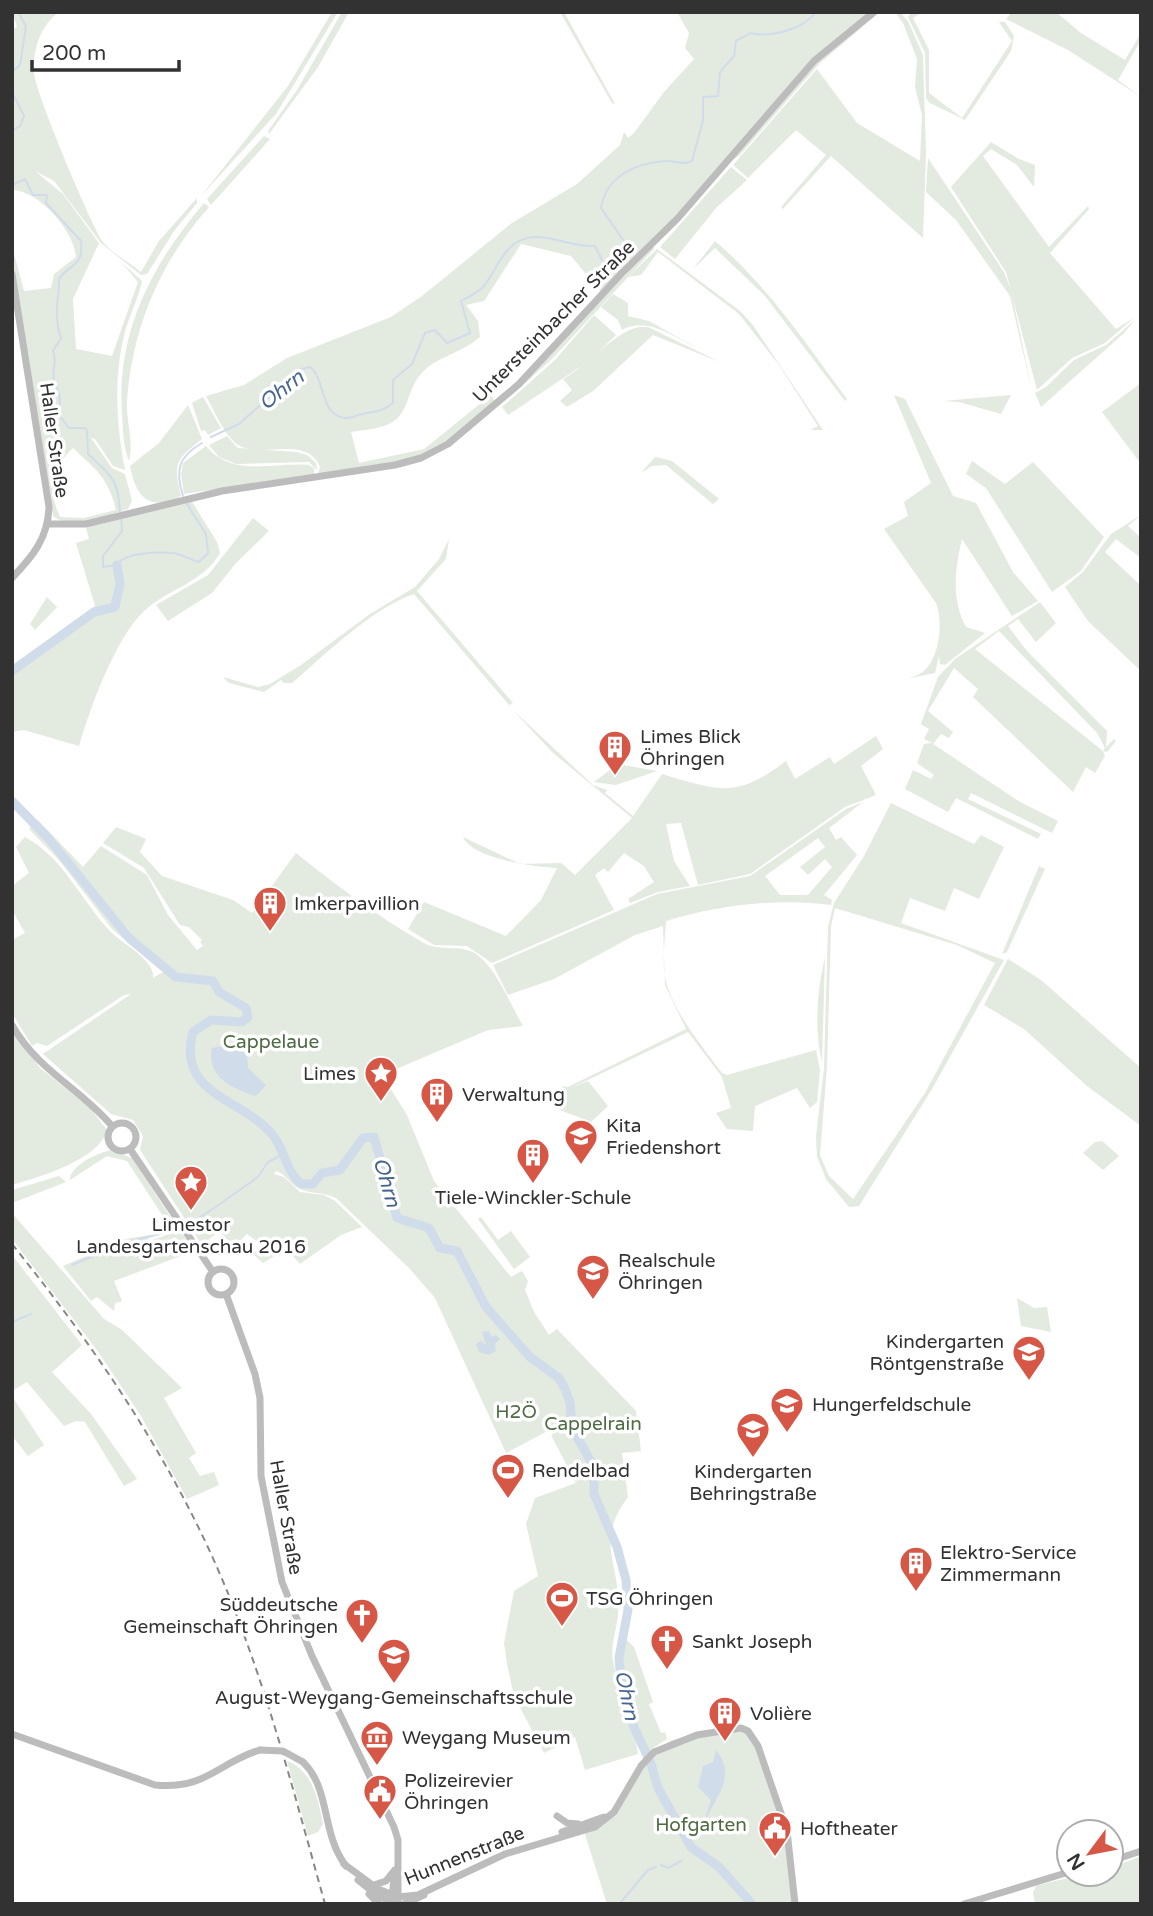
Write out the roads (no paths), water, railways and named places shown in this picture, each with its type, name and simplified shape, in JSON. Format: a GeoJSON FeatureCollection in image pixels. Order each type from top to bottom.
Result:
{"type":"FeatureCollection","features":[{"type":"Feature","properties":{"kind":"main road","name":"Untersteinbacher Straße"},"geometry":{"type":"LineString","coordinates":[[48,524],[86,524],[177,500],[408,463],[448,444],[544,358],[621,274],[678,218],[814,61],[874,12]]}},
{"type":"Feature","properties":{"kind":"main road","name":"Haller Straße"},"geometry":{"type":"LineString","coordinates":[[12,274],[49,498],[48,524],[40,545],[12,578]]}},
{"type":"Feature","properties":{"kind":"main road"},"geometry":{"type":"LineString","coordinates":[[12,1025],[29,1051],[48,1071],[112,1126]]}},
{"type":"Feature","properties":{"kind":"main road"},"geometry":{"type":"LineString","coordinates":[[125,1123],[133,1128],[136,1141],[130,1149],[121,1152],[109,1145],[107,1136],[112,1126],[125,1123]]}},
{"type":"Feature","properties":{"kind":"main road"},"geometry":{"type":"LineString","coordinates":[[130,1149],[213,1272]]}},
{"type":"Feature","properties":{"kind":"main road"},"geometry":{"type":"LineString","coordinates":[[222,1269],[232,1276],[233,1287],[226,1294],[219,1295],[210,1289],[209,1278],[213,1272],[222,1269]]}},
{"type":"Feature","properties":{"kind":"main road","name":"Haller Straße"},"geometry":{"type":"LineString","coordinates":[[226,1294],[255,1374],[260,1398],[261,1476],[279,1573],[295,1619],[394,1827],[398,1840],[395,1901]]}},
{"type":"Feature","properties":{"kind":"main road","name":"Hunnenstraße"},"geometry":{"type":"LineString","coordinates":[[542,1841],[595,1827],[614,1812],[645,1761],[654,1752],[672,1742],[697,1735],[741,1728],[748,1731],[758,1746],[788,1831],[795,1904]]}},
{"type":"Feature","properties":{"kind":"main road"},"geometry":{"type":"LineString","coordinates":[[12,1734],[155,1785],[171,1787],[200,1781],[260,1750],[283,1751],[303,1762],[318,1783],[329,1833],[344,1864],[379,1904]]}},
{"type":"Feature","properties":{"kind":"main road","name":"Hunnenstraße"},"geometry":{"type":"LineString","coordinates":[[395,1901],[614,1812]]}},
{"type":"Feature","properties":{"kind":"main road"},"geometry":{"type":"LineString","coordinates":[[556,1816],[571,1825],[589,1823]]}},
{"type":"Feature","properties":{"kind":"main road"},"geometry":{"type":"LineString","coordinates":[[344,1864],[395,1901]]}},
{"type":"Feature","properties":{"kind":"main road"},"geometry":{"type":"LineString","coordinates":[[372,1885],[381,1884],[396,1867]]}},
{"type":"Feature","properties":{"kind":"main road"},"geometry":{"type":"LineString","coordinates":[[352,1876],[370,1891],[395,1901]]}},
{"type":"Feature","properties":{"kind":"main road"},"geometry":{"type":"LineString","coordinates":[[964,1904],[1055,1876]]}},
{"type":"Feature","properties":{"kind":"main road"},"geometry":{"type":"LineString","coordinates":[[404,1904],[416,1902],[429,1889]]}},
{"type":"Feature","properties":{"kind":"water"},"geometry":{"type":"Polygon","coordinates":[[[234,1044],[247,1055],[248,1068],[266,1085],[256,1096],[230,1085],[217,1074],[213,1066],[212,1048],[234,1044]]]}},
{"type":"Feature","properties":{"kind":"water"},"geometry":{"type":"Polygon","coordinates":[[[489,1331],[492,1337],[496,1335],[500,1339],[495,1344],[496,1351],[489,1355],[479,1352],[476,1344],[481,1341],[486,1345],[482,1332],[489,1331]]]}},
{"type":"Feature","properties":{"kind":"water"},"geometry":{"type":"Polygon","coordinates":[[[716,1750],[725,1767],[724,1784],[707,1817],[712,1827],[704,1832],[701,1830],[711,1800],[698,1787],[703,1766],[713,1762],[716,1750]]]}},
{"type":"Feature","properties":{"kind":"waterway"},"geometry":{"type":"LineString","coordinates":[[12,72],[20,65],[26,26],[18,12]]}},
{"type":"Feature","properties":{"kind":"waterway","name":"Ohrn"},"geometry":{"type":"LineString","coordinates":[[211,437],[239,424],[301,369],[310,367],[319,380],[327,404],[337,416],[350,418],[389,406],[393,403],[393,380],[412,364],[425,333],[435,330],[447,343],[470,333],[461,301],[484,286],[510,247],[526,238],[536,237],[595,246],[603,262],[609,264],[621,256],[626,244],[601,208],[609,187],[633,168],[654,162],[692,161],[703,120],[703,97],[718,96],[720,72],[734,56],[736,41],[750,33],[786,31],[804,23],[816,12]]}},
{"type":"Feature","properties":{"kind":"waterway"},"geometry":{"type":"LineString","coordinates":[[12,92],[24,116],[20,126],[12,131]]}},
{"type":"Feature","properties":{"kind":"waterway"},"geometry":{"type":"LineString","coordinates":[[12,185],[25,179],[33,195],[47,195],[46,203],[81,241],[78,260],[59,279],[57,315],[61,338],[53,351],[53,376],[60,396],[59,415],[69,428],[85,428],[87,431],[88,454],[112,478],[120,512]]}},
{"type":"Feature","properties":{"kind":"waterway","name":"Ohrn"},"geometry":{"type":"LineString","coordinates":[[183,496],[179,479],[180,465],[183,459],[202,443]]}},
{"type":"Feature","properties":{"kind":"waterway","name":"Ohrn"},"geometry":{"type":"LineString","coordinates":[[121,517],[122,531],[103,556],[103,567],[117,565],[134,555],[151,553],[176,554],[199,562],[208,553],[206,534],[185,501]]}},
{"type":"Feature","properties":{"kind":"waterway","name":"Ohrn"},"geometry":{"type":"LineString","coordinates":[[12,671],[94,612],[115,607],[120,584],[117,565]]}},
{"type":"Feature","properties":{"kind":"waterway","name":"Ohrn"},"geometry":{"type":"LineString","coordinates":[[12,801],[49,839],[129,938],[176,977],[213,981],[219,992],[246,1008],[248,1017],[242,1022],[211,1020],[193,1032],[190,1053],[194,1069],[202,1082],[272,1134],[301,1184],[313,1184],[322,1173],[340,1170],[363,1138],[374,1137],[397,1218],[429,1228],[440,1248],[457,1251],[486,1307],[530,1357],[559,1378],[570,1402],[572,1428],[594,1467],[594,1494],[617,1547],[626,1580],[628,1610],[619,1658],[621,1682],[633,1725],[651,1764],[658,1788],[691,1847],[719,1867],[752,1904]]}},
{"type":"Feature","properties":{"kind":"waterway"},"geometry":{"type":"LineString","coordinates":[[224,1201],[258,1177],[268,1162],[282,1155]]}},
{"type":"Feature","properties":{"kind":"waterway"},"geometry":{"type":"LineString","coordinates":[[190,1224],[223,1202]]}},
{"type":"Feature","properties":{"kind":"waterway"},"geometry":{"type":"LineString","coordinates":[[72,1265],[127,1242],[168,1232]]}},
{"type":"Feature","properties":{"kind":"waterway"},"geometry":{"type":"LineString","coordinates":[[12,1322],[31,1314]]}},
{"type":"Feature","properties":{"kind":"waterway"},"geometry":{"type":"LineString","coordinates":[[661,1865],[668,1868],[681,1861]]}},
{"type":"Feature","properties":{"kind":"waterway"},"geometry":{"type":"LineString","coordinates":[[621,1902],[648,1870],[656,1867]]}},
{"type":"Feature","properties":{"kind":"railway"},"geometry":{"type":"LineString","coordinates":[[12,1244],[69,1318],[122,1394],[170,1473],[212,1556],[261,1684],[325,1904]]}},
{"type":"Feature","properties":{"kind":"place","name":"Limes Blick Öhringen"},"geometry":{"type":"Point","coordinates":[615,777]}},
{"type":"Feature","properties":{"kind":"place","name":"Imkerpavillion"},"geometry":{"type":"Point","coordinates":[270,933]}},
{"type":"Feature","properties":{"kind":"place","name":"Limes"},"geometry":{"type":"Point","coordinates":[381,1103]}},
{"type":"Feature","properties":{"kind":"place","name":"Verwaltung"},"geometry":{"type":"Point","coordinates":[437,1124]}},
{"type":"Feature","properties":{"kind":"place","name":"Kita Friedenshort"},"geometry":{"type":"Point","coordinates":[581,1166]}},
{"type":"Feature","properties":{"kind":"place","name":"Tiele-Winckler-Schule"},"geometry":{"type":"Point","coordinates":[533,1185]}},
{"type":"Feature","properties":{"kind":"place","name":"Limestor Landesgartenschau 2016"},"geometry":{"type":"Point","coordinates":[191,1212]}},
{"type":"Feature","properties":{"kind":"place","name":"Realschule Öhringen"},"geometry":{"type":"Point","coordinates":[593,1301]}},
{"type":"Feature","properties":{"kind":"place","name":"Kindergarten Röntgenstraße"},"geometry":{"type":"Point","coordinates":[1029,1382]}},
{"type":"Feature","properties":{"kind":"place","name":"Hungerfeldschule"},"geometry":{"type":"Point","coordinates":[787,1434]}},
{"type":"Feature","properties":{"kind":"place","name":"Kindergarten Behringstraße"},"geometry":{"type":"Point","coordinates":[753,1459]}},
{"type":"Feature","properties":{"kind":"place","name":"Rendelbad"},"geometry":{"type":"Point","coordinates":[508,1500]}},
{"type":"Feature","properties":{"kind":"place","name":"Elektro-Service Zimmermann"},"geometry":{"type":"Point","coordinates":[916,1593]}},
{"type":"Feature","properties":{"kind":"place","name":"TSG Öhringen"},"geometry":{"type":"Point","coordinates":[562,1628]}},
{"type":"Feature","properties":{"kind":"place","name":"Süddeutsche Gemeinschaft Öhringen"},"geometry":{"type":"Point","coordinates":[362,1645]}},
{"type":"Feature","properties":{"kind":"place","name":"Sankt Joseph"},"geometry":{"type":"Point","coordinates":[667,1671]}},
{"type":"Feature","properties":{"kind":"place","name":"August-Weygang-Gemeinschaftsschule"},"geometry":{"type":"Point","coordinates":[394,1685]}},
{"type":"Feature","properties":{"kind":"place","name":"Volière"},"geometry":{"type":"Point","coordinates":[725,1743]}},
{"type":"Feature","properties":{"kind":"place","name":"Weygang Museum"},"geometry":{"type":"Point","coordinates":[377,1767]}},
{"type":"Feature","properties":{"kind":"place","name":"Polizeirevier Öhringen"},"geometry":{"type":"Point","coordinates":[380,1821]}},
{"type":"Feature","properties":{"kind":"place","name":"Hoftheater"},"geometry":{"type":"Point","coordinates":[775,1858]}},
{"type":"Feature","properties":{"kind":"park label","name":"Cappelaue"},"geometry":{"type":"Point","coordinates":[271,1041]}},
{"type":"Feature","properties":{"kind":"park label","name":"H2Ö"},"geometry":{"type":"Point","coordinates":[516,1411]}},
{"type":"Feature","properties":{"kind":"park label","name":"Cappelrain"},"geometry":{"type":"Point","coordinates":[593,1423]}},
{"type":"Feature","properties":{"kind":"park label","name":"Hofgarten"},"geometry":{"type":"Point","coordinates":[701,1824]}}]}
